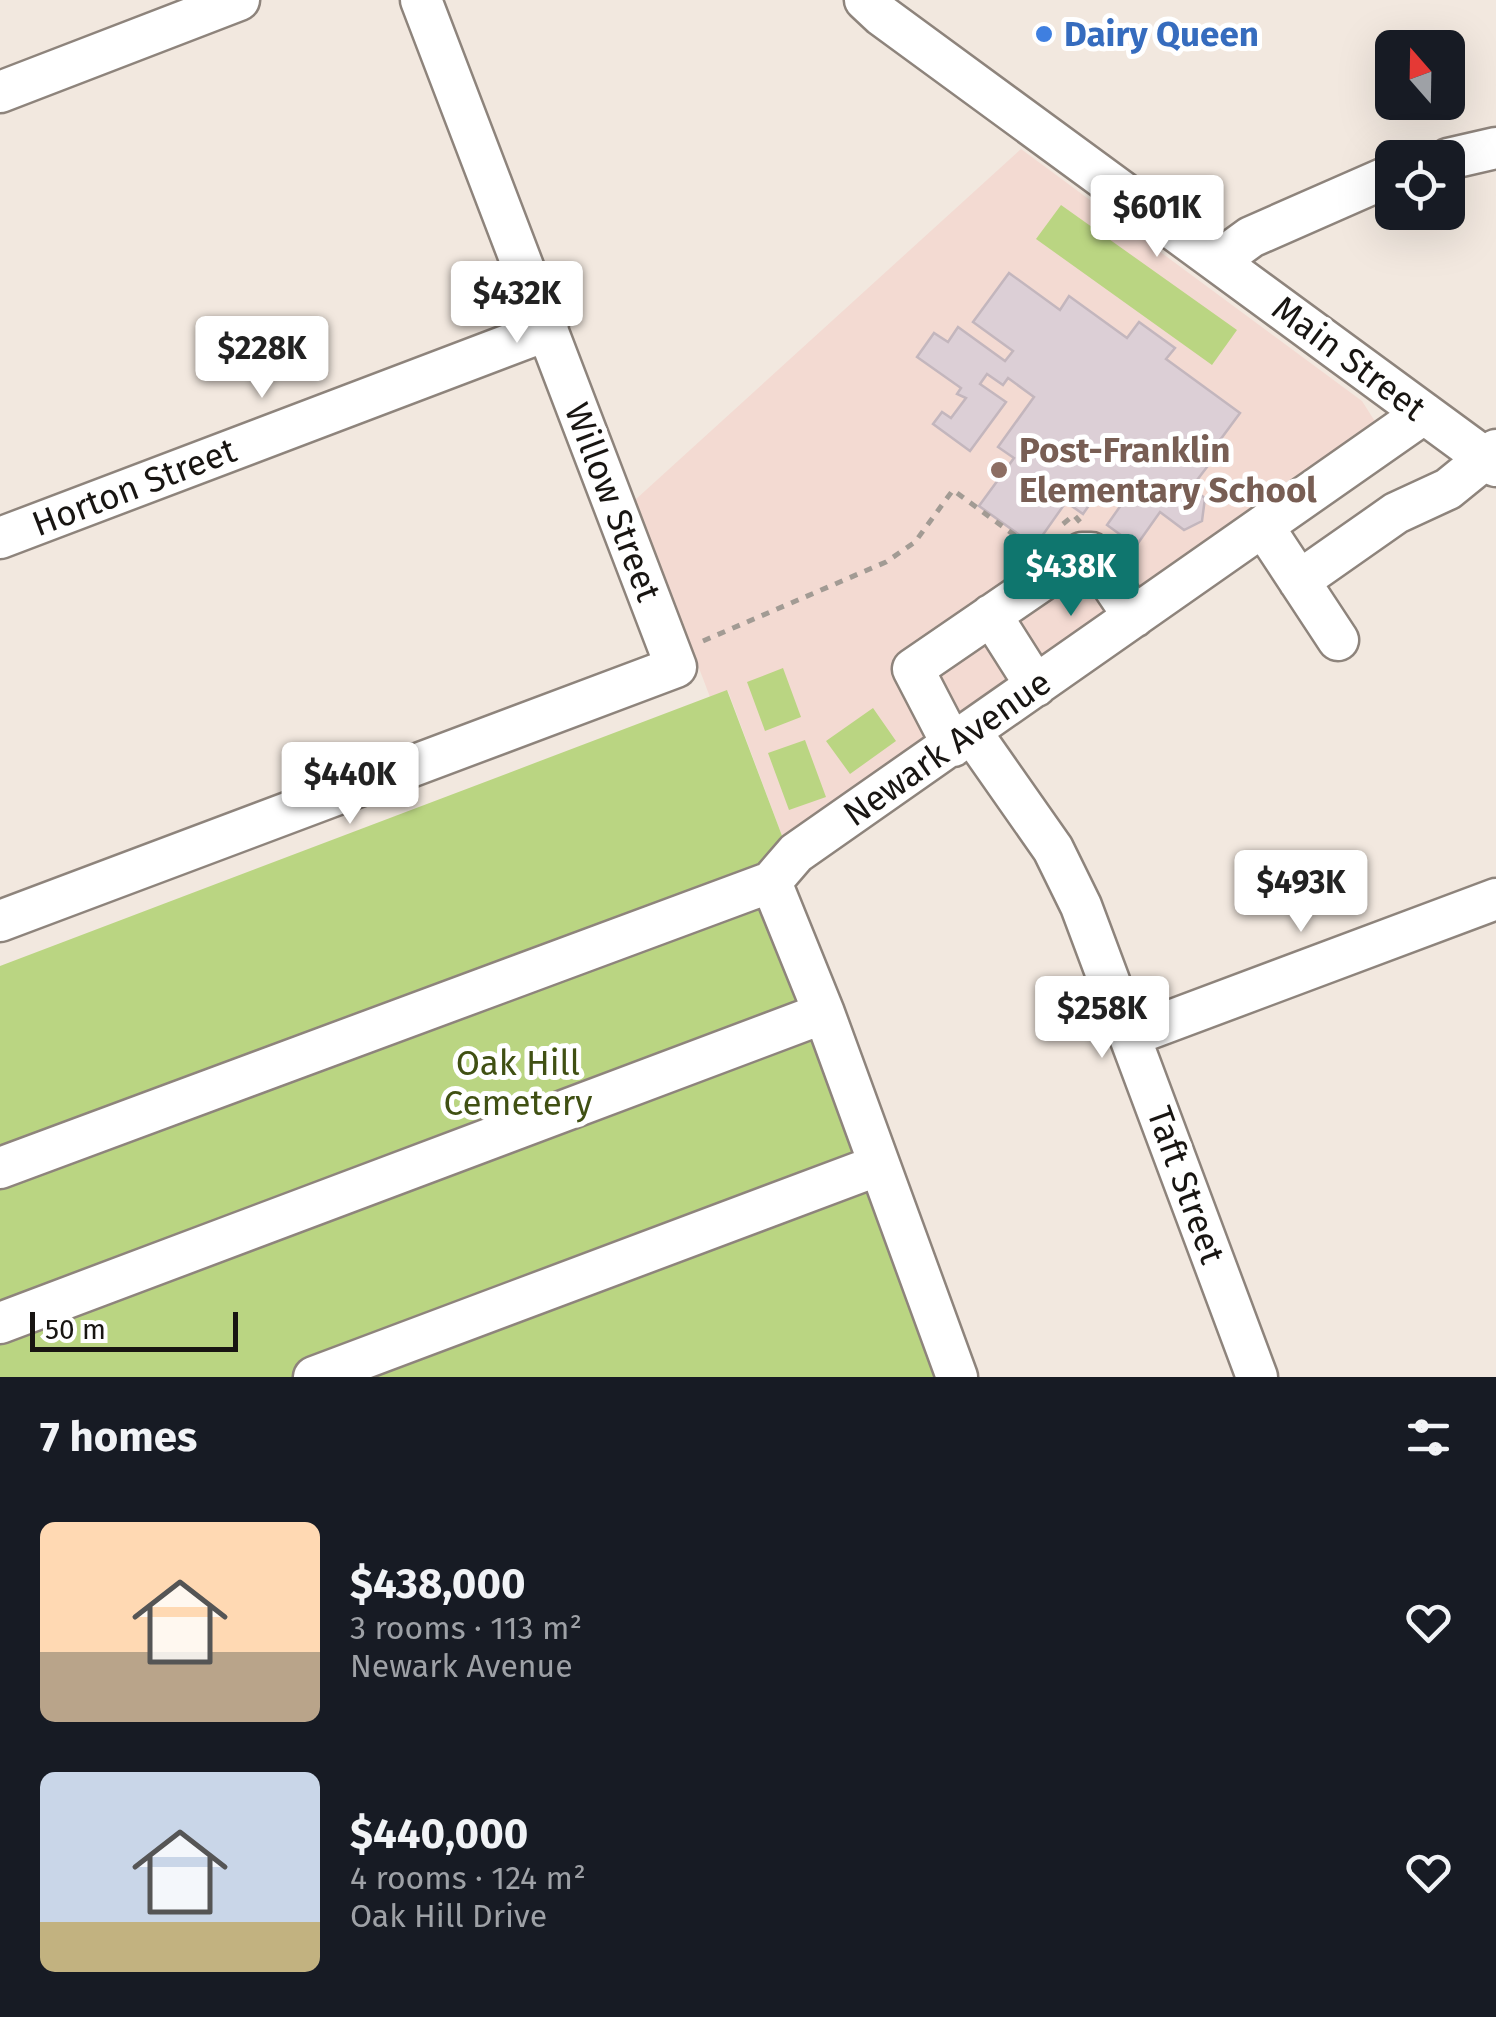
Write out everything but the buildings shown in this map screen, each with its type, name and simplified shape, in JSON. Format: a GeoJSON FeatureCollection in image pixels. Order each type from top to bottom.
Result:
{"type":"FeatureCollection","features":[{"type":"Feature","properties":{"kind":"street"},"geometry":{"type":"LineString","coordinates":[[0,92],[239,0]]}},
{"type":"Feature","properties":{"kind":"street","name":"Willow Street"},"geometry":{"type":"LineString","coordinates":[[422,0],[548,330],[690,654]]}},
{"type":"Feature","properties":{"kind":"street","name":"Main Street"},"geometry":{"type":"LineString","coordinates":[[887,5],[1218,261],[1424,414],[1492,458]]}},
{"type":"Feature","properties":{"kind":"street"},"geometry":{"type":"LineString","coordinates":[[1465,154],[1496,148]]}},
{"type":"Feature","properties":{"kind":"street"},"geometry":{"type":"LineString","coordinates":[[1218,261],[1251,238],[1375,183]]}},
{"type":"Feature","properties":{"kind":"street","name":"Horton Street"},"geometry":{"type":"LineString","coordinates":[[0,538],[548,330]]}},
{"type":"Feature","properties":{"kind":"street","name":"Newark Avenue"},"geometry":{"type":"LineString","coordinates":[[771,882],[796,853],[1424,414]]}},
{"type":"Feature","properties":{"kind":"street"},"geometry":{"type":"LineString","coordinates":[[1298,580],[1396,513],[1448,488],[1492,458]]}},
{"type":"Feature","properties":{"kind":"street"},"geometry":{"type":"LineString","coordinates":[[1263,526],[1338,640]]}},
{"type":"Feature","properties":{"kind":"street"},"geometry":{"type":"LineString","coordinates":[[1036,686],[991,615],[1087,552],[1134,618]]}},
{"type":"Feature","properties":{"kind":"street","name":"Taft Street"},"geometry":{"type":"LineString","coordinates":[[991,615],[914,669],[962,739],[1053,849],[1081,906],[1257,1377]]}},
{"type":"Feature","properties":{"kind":"street"},"geometry":{"type":"LineString","coordinates":[[0,920],[690,654]]}},
{"type":"Feature","properties":{"kind":"street"},"geometry":{"type":"LineString","coordinates":[[0,1168],[771,882],[824,1014],[951,1375]]}},
{"type":"Feature","properties":{"kind":"street"},"geometry":{"type":"LineString","coordinates":[[1130,1036],[1496,899]]}},
{"type":"Feature","properties":{"kind":"street"},"geometry":{"type":"LineString","coordinates":[[0,1323],[824,1014]]}},
{"type":"Feature","properties":{"kind":"street"},"geometry":{"type":"LineString","coordinates":[[314,1377],[879,1165]]}},
{"type":"Feature","properties":{"kind":"path"},"geometry":{"type":"LineString","coordinates":[[690,654],[886,562],[916,542],[954,490],[1033,549]]}},
{"type":"Feature","properties":{"kind":"path"},"geometry":{"type":"LineString","coordinates":[[1060,526],[1074,514],[1085,530]]}},
{"type":"Feature","properties":{"kind":"shaded area","name":"Post-Franklin Elementary School"},"geometry":{"type":"Polygon","coordinates":[[[1021,149],[1362,401],[1376,423],[787,849],[728,691],[710,697],[635,500],[1021,149]]]}},
{"type":"Feature","properties":{"kind":"green space"},"geometry":{"type":"Polygon","coordinates":[[[1061,205],[1237,330],[1212,365],[1036,239],[1061,205]]]}},
{"type":"Feature","properties":{"kind":"green space"},"geometry":{"type":"Polygon","coordinates":[[[783,668],[801,717],[765,731],[747,682],[783,668]]]}},
{"type":"Feature","properties":{"kind":"green space","name":"Oak Hill Cemetery"},"geometry":{"type":"Polygon","coordinates":[[[727,690],[787,849],[753,876],[951,1377],[0,1377],[0,966],[727,690]]]}},
{"type":"Feature","properties":{"kind":"green space"},"geometry":{"type":"Polygon","coordinates":[[[873,708],[896,741],[850,774],[826,741],[873,708]]]}},
{"type":"Feature","properties":{"kind":"green space"},"geometry":{"type":"Polygon","coordinates":[[[805,740],[826,797],[789,810],[768,753],[805,740]]]}},
{"type":"Feature","properties":{"kind":"place","name":"Dairy Queen"},"geometry":{"type":"Point","coordinates":[1044,34]}},
{"type":"Feature","properties":{"kind":"place","name":"Post-Franklin Elementary School"},"geometry":{"type":"Point","coordinates":[999,470]}}]}
